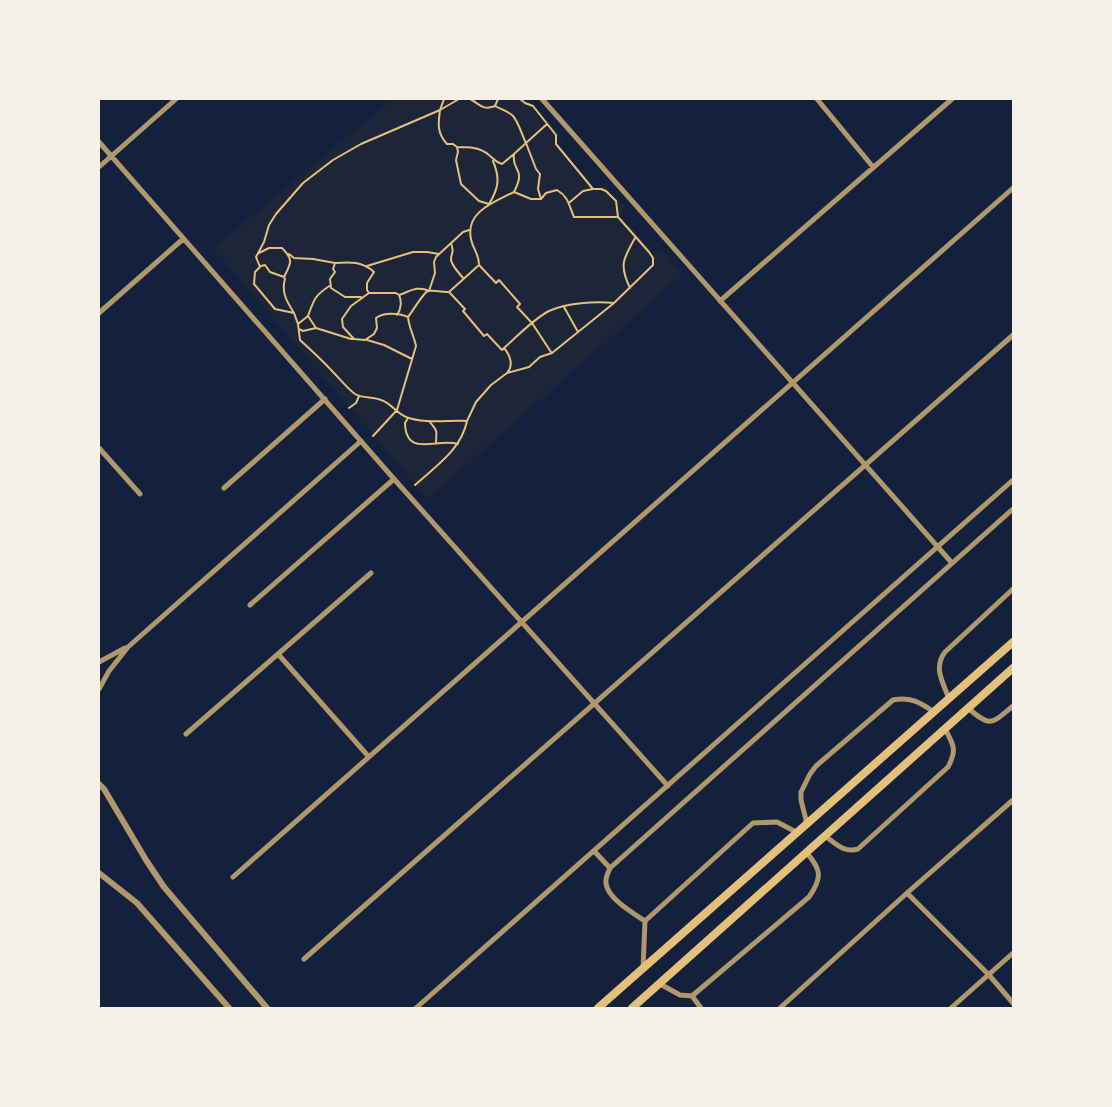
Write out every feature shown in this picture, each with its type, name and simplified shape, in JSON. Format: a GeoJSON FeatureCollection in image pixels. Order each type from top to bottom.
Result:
{"type":"FeatureCollection","features":[{"type":"Feature","properties":{"kind":"main road"},"geometry":{"type":"LineString","coordinates":[[598,1008],[808,825],[1013,642]]}},
{"type":"Feature","properties":{"kind":"main road"},"geometry":{"type":"LineString","coordinates":[[632,1008],[1013,668]]}},
{"type":"Feature","properties":{"kind":"street"},"geometry":{"type":"LineString","coordinates":[[99,167],[176,99]]}},
{"type":"Feature","properties":{"kind":"street"},"geometry":{"type":"LineString","coordinates":[[552,99],[545,101],[952,563]]}},
{"type":"Feature","properties":{"kind":"street"},"geometry":{"type":"LineString","coordinates":[[817,99],[873,168]]}},
{"type":"Feature","properties":{"kind":"street"},"geometry":{"type":"LineString","coordinates":[[720,301],[952,99]]}},
{"type":"Feature","properties":{"kind":"street"},"geometry":{"type":"LineString","coordinates":[[99,142],[394,479],[668,786]]}},
{"type":"Feature","properties":{"kind":"street"},"geometry":{"type":"LineString","coordinates":[[233,877],[1013,188]]}},
{"type":"Feature","properties":{"kind":"street"},"geometry":{"type":"LineString","coordinates":[[99,312],[183,239]]}},
{"type":"Feature","properties":{"kind":"street"},"geometry":{"type":"LineString","coordinates":[[304,959],[1013,334]]}},
{"type":"Feature","properties":{"kind":"street"},"geometry":{"type":"LineString","coordinates":[[224,488],[325,399]]}},
{"type":"Feature","properties":{"kind":"street"},"geometry":{"type":"LineString","coordinates":[[99,689],[109,671],[128,647],[361,441]]}},
{"type":"Feature","properties":{"kind":"street"},"geometry":{"type":"LineString","coordinates":[[99,448],[140,494]]}},
{"type":"Feature","properties":{"kind":"street"},"geometry":{"type":"LineString","coordinates":[[250,604],[394,479]]}},
{"type":"Feature","properties":{"kind":"street"},"geometry":{"type":"LineString","coordinates":[[416,1008],[1013,480]]}},
{"type":"Feature","properties":{"kind":"street"},"geometry":{"type":"LineString","coordinates":[[645,921],[614,898],[609,891],[606,884],[610,868],[1013,509]]}},
{"type":"Feature","properties":{"kind":"street"},"geometry":{"type":"LineString","coordinates":[[186,734],[371,573]]}},
{"type":"Feature","properties":{"kind":"street"},"geometry":{"type":"LineString","coordinates":[[948,699],[939,672],[940,659],[945,652],[1013,589]]}},
{"type":"Feature","properties":{"kind":"street"},"geometry":{"type":"LineString","coordinates":[[99,662],[128,647]]}},
{"type":"Feature","properties":{"kind":"street"},"geometry":{"type":"LineString","coordinates":[[278,654],[369,757]]}},
{"type":"Feature","properties":{"kind":"street"},"geometry":{"type":"LineString","coordinates":[[808,825],[801,800],[801,792],[816,766],[893,700],[918,701],[934,712]]}},
{"type":"Feature","properties":{"kind":"street"},"geometry":{"type":"LineString","coordinates":[[968,708],[982,721],[988,722],[996,720],[1013,706]]}},
{"type":"Feature","properties":{"kind":"street"},"geometry":{"type":"LineString","coordinates":[[825,836],[845,850],[858,849],[948,767],[954,751],[945,729]]}},
{"type":"Feature","properties":{"kind":"street"},"geometry":{"type":"LineString","coordinates":[[99,784],[104,789],[164,887],[267,1008]]}},
{"type":"Feature","properties":{"kind":"street"},"geometry":{"type":"LineString","coordinates":[[780,1008],[1013,800]]}},
{"type":"Feature","properties":{"kind":"street"},"geometry":{"type":"LineString","coordinates":[[643,969],[645,921],[753,823],[777,822],[798,833]]}},
{"type":"Feature","properties":{"kind":"street"},"geometry":{"type":"LineString","coordinates":[[594,851],[610,868]]}},
{"type":"Feature","properties":{"kind":"street"},"geometry":{"type":"LineString","coordinates":[[660,984],[680,995],[692,996],[809,896],[818,884],[819,873],[817,865],[806,852]]}},
{"type":"Feature","properties":{"kind":"street"},"geometry":{"type":"LineString","coordinates":[[99,873],[137,903],[229,1008]]}},
{"type":"Feature","properties":{"kind":"street"},"geometry":{"type":"LineString","coordinates":[[907,893],[989,975],[1013,1003]]}},
{"type":"Feature","properties":{"kind":"street"},"geometry":{"type":"LineString","coordinates":[[951,1008],[1013,953]]}},
{"type":"Feature","properties":{"kind":"street"},"geometry":{"type":"LineString","coordinates":[[692,996],[701,1008]]}},
{"type":"Feature","properties":{"kind":"path"},"geometry":{"type":"LineString","coordinates":[[444,99],[440,110],[438,126],[441,138],[447,144],[453,144],[457,147],[469,146],[478,149],[489,154],[493,161],[499,178],[489,204]]}},
{"type":"Feature","properties":{"kind":"path"},"geometry":{"type":"LineString","coordinates":[[260,267],[256,257],[264,242],[269,225],[303,183],[325,166],[361,144],[440,110],[459,99]]}},
{"type":"Feature","properties":{"kind":"path"},"geometry":{"type":"LineString","coordinates":[[470,99],[483,108],[488,109],[494,106],[498,99]]}},
{"type":"Feature","properties":{"kind":"path"},"geometry":{"type":"LineString","coordinates":[[520,99],[533,106],[556,135],[556,144],[593,189]]}},
{"type":"Feature","properties":{"kind":"path"},"geometry":{"type":"LineString","coordinates":[[494,106],[512,116],[526,143],[536,169],[540,174],[538,189],[541,199]]}},
{"type":"Feature","properties":{"kind":"path"},"geometry":{"type":"LineString","coordinates":[[493,161],[502,164],[547,124]]}},
{"type":"Feature","properties":{"kind":"path"},"geometry":{"type":"LineString","coordinates":[[457,147],[456,160],[461,184],[479,201],[489,204]]}},
{"type":"Feature","properties":{"kind":"path"},"geometry":{"type":"LineString","coordinates":[[514,154],[514,163],[520,176],[514,192],[489,204],[476,216],[469,230],[471,242],[479,256],[479,265],[496,283],[499,280],[520,304],[517,307],[532,323],[552,353]]}},
{"type":"Feature","properties":{"kind":"path"},"geometry":{"type":"LineString","coordinates":[[507,373],[529,367],[540,357],[552,353],[614,303],[653,265],[649,252],[618,217],[616,201],[606,191],[593,189],[583,191],[570,202]]}},
{"type":"Feature","properties":{"kind":"path"},"geometry":{"type":"LineString","coordinates":[[541,199],[546,193],[557,190],[564,194],[570,202],[570,210],[574,217],[618,217]]}},
{"type":"Feature","properties":{"kind":"path"},"geometry":{"type":"LineString","coordinates":[[514,192],[531,199],[541,199]]}},
{"type":"Feature","properties":{"kind":"path"},"geometry":{"type":"LineString","coordinates":[[408,317],[416,309],[422,296],[429,291],[436,273],[434,262],[439,254],[463,232],[469,230]]}},
{"type":"Feature","properties":{"kind":"path"},"geometry":{"type":"LineString","coordinates":[[630,288],[624,275],[623,262],[635,238]]}},
{"type":"Feature","properties":{"kind":"path"},"geometry":{"type":"LineString","coordinates":[[451,243],[454,251],[451,260],[463,279]]}},
{"type":"Feature","properties":{"kind":"path"},"geometry":{"type":"LineString","coordinates":[[258,253],[269,248],[278,247],[294,258],[335,263],[347,262],[367,266],[413,252],[439,254]]}},
{"type":"Feature","properties":{"kind":"path"},"geometry":{"type":"LineString","coordinates":[[287,253],[291,260],[291,265],[284,277],[283,287],[285,297],[298,324],[300,340],[353,392],[359,396],[383,400],[408,418],[429,421],[467,422]]}},
{"type":"Feature","properties":{"kind":"path"},"geometry":{"type":"LineString","coordinates":[[335,263],[333,269],[335,272],[330,279],[331,285],[336,292],[345,297],[363,296]]}},
{"type":"Feature","properties":{"kind":"path"},"geometry":{"type":"LineString","coordinates":[[284,277],[270,272],[264,265],[255,272],[254,284],[275,309],[294,313]]}},
{"type":"Feature","properties":{"kind":"path"},"geometry":{"type":"LineString","coordinates":[[449,292],[479,265]]}},
{"type":"Feature","properties":{"kind":"path"},"geometry":{"type":"LineString","coordinates":[[367,266],[374,272],[368,283],[367,290],[369,293]]}},
{"type":"Feature","properties":{"kind":"path"},"geometry":{"type":"LineString","coordinates":[[298,324],[308,316],[313,300],[320,292],[331,285]]}},
{"type":"Feature","properties":{"kind":"path"},"geometry":{"type":"LineString","coordinates":[[399,296],[413,289],[423,288],[429,291],[449,292],[465,309],[462,311],[484,336],[487,334],[502,350],[532,323],[550,311],[564,306],[595,301],[614,303]]}},
{"type":"Feature","properties":{"kind":"path"},"geometry":{"type":"LineString","coordinates":[[354,339],[343,327],[342,319],[351,306],[363,296],[369,293],[396,293],[401,300],[400,312],[397,315]]}},
{"type":"Feature","properties":{"kind":"path"},"geometry":{"type":"LineString","coordinates":[[564,306],[578,332]]}},
{"type":"Feature","properties":{"kind":"path"},"geometry":{"type":"LineString","coordinates":[[365,340],[374,334],[377,328],[376,318],[380,315],[402,314],[408,317]]}},
{"type":"Feature","properties":{"kind":"path"},"geometry":{"type":"LineString","coordinates":[[308,316],[316,328]]}},
{"type":"Feature","properties":{"kind":"path"},"geometry":{"type":"LineString","coordinates":[[373,436],[397,410],[412,365],[416,346],[411,335],[408,317]]}},
{"type":"Feature","properties":{"kind":"path"},"geometry":{"type":"LineString","coordinates":[[299,329],[303,331],[316,328],[351,339],[365,340],[384,345],[412,359]]}},
{"type":"Feature","properties":{"kind":"path"},"geometry":{"type":"LineString","coordinates":[[415,485],[458,444],[464,434],[476,402],[491,385],[511,369],[508,353],[504,348]]}},
{"type":"Feature","properties":{"kind":"path"},"geometry":{"type":"LineString","coordinates":[[349,408],[356,403],[359,396]]}},
{"type":"Feature","properties":{"kind":"path"},"geometry":{"type":"LineString","coordinates":[[408,418],[405,421],[405,427],[407,436],[411,440],[422,445],[432,445],[436,442],[458,444]]}},
{"type":"Feature","properties":{"kind":"path"},"geometry":{"type":"LineString","coordinates":[[429,421],[436,428],[436,442]]}},
{"type":"Feature","properties":{"kind":"shaded area"},"geometry":{"type":"Polygon","coordinates":[[[393,99],[529,99],[562,136],[560,147],[595,188],[606,187],[624,206],[622,216],[652,252],[663,250],[683,274],[428,499],[213,248],[393,99]]]}}]}
